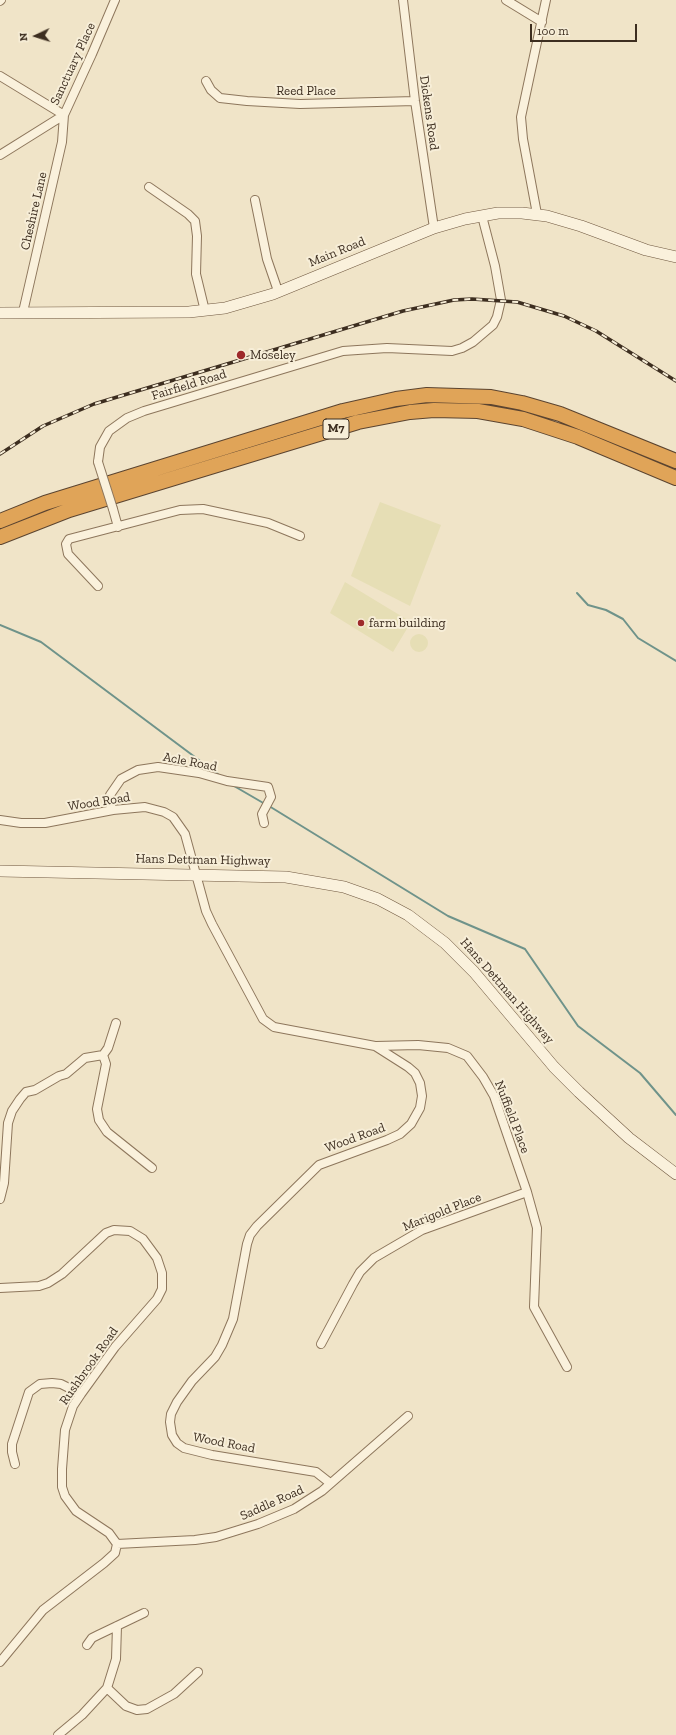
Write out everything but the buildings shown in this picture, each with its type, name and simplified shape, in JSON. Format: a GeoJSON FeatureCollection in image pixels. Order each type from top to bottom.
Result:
{"type":"FeatureCollection","features":[{"type":"Feature","properties":{"kind":"highway","name":"M7"},"geometry":{"type":"LineString","coordinates":[[0,521],[30,508],[60,498],[343,411],[396,399],[427,395],[490,397],[522,403],[560,414],[676,462]]}},
{"type":"Feature","properties":{"kind":"highway","name":"M7"},"geometry":{"type":"LineString","coordinates":[[0,537],[69,510],[358,422],[403,413],[434,410],[478,411],[529,421],[578,437],[676,478]]}},
{"type":"Feature","properties":{"kind":"street","name":"Sanctuary Place"},"geometry":{"type":"LineString","coordinates":[[0,155],[64,115],[115,0]]}},
{"type":"Feature","properties":{"kind":"street","name":"Dickens Road"},"geometry":{"type":"LineString","coordinates":[[403,0],[415,102],[434,228]]}},
{"type":"Feature","properties":{"kind":"street"},"geometry":{"type":"LineString","coordinates":[[506,0],[542,22]]}},
{"type":"Feature","properties":{"kind":"street"},"geometry":{"type":"LineString","coordinates":[[537,214],[523,138],[521,117],[546,0]]}},
{"type":"Feature","properties":{"kind":"street"},"geometry":{"type":"LineString","coordinates":[[0,76],[64,115]]}},
{"type":"Feature","properties":{"kind":"street","name":"Reed Place"},"geometry":{"type":"LineString","coordinates":[[206,81],[211,90],[220,98],[247,101],[300,104],[415,102]]}},
{"type":"Feature","properties":{"kind":"street","name":"Cheshire Lane"},"geometry":{"type":"LineString","coordinates":[[22,312],[62,142],[64,115]]}},
{"type":"Feature","properties":{"kind":"street"},"geometry":{"type":"LineString","coordinates":[[149,187],[188,214],[195,221],[197,236],[196,274],[205,311]]}},
{"type":"Feature","properties":{"kind":"street"},"geometry":{"type":"LineString","coordinates":[[256,200],[267,259],[278,291]]}},
{"type":"Feature","properties":{"kind":"street","name":"Main Road"},"geometry":{"type":"LineString","coordinates":[[0,313],[205,311],[247,302],[278,291],[434,228],[482,216],[510,213],[537,214],[560,219],[646,250],[676,257]]}},
{"type":"Feature","properties":{"kind":"street","name":"Fairfield Road"},"geometry":{"type":"LineString","coordinates":[[118,527],[98,462],[100,447],[109,431],[127,418],[144,411],[343,351],[387,348],[452,351],[473,342],[492,325],[497,317],[501,300],[496,266],[482,216]]}},
{"type":"Feature","properties":{"kind":"street"},"geometry":{"type":"LineString","coordinates":[[98,586],[68,554],[66,544],[68,540],[180,510],[203,509],[268,524],[300,536]]}},
{"type":"Feature","properties":{"kind":"street","name":"Acle Road"},"geometry":{"type":"LineString","coordinates":[[114,810],[109,800],[121,779],[138,770],[151,767],[181,770],[227,782],[268,787],[271,797],[262,814],[264,822]]}},
{"type":"Feature","properties":{"kind":"street","name":"Wood Road"},"geometry":{"type":"LineString","coordinates":[[0,820],[33,824],[45,823],[114,810],[145,807],[164,812],[172,817],[184,834],[206,911],[219,940],[259,1013],[268,1024],[314,1036],[376,1046],[399,1060],[415,1073],[420,1083],[422,1096],[416,1117],[400,1134],[319,1165],[257,1226],[250,1235],[246,1244],[233,1319],[222,1345],[215,1357],[192,1381],[177,1402],[170,1422],[172,1436],[176,1442],[184,1448],[212,1455],[316,1472],[322,1475],[330,1483]]}},
{"type":"Feature","properties":{"kind":"street","name":"Hans Dettman Highway"},"geometry":{"type":"LineString","coordinates":[[0,870],[286,877],[322,882],[362,892],[408,915],[434,933],[456,953],[554,1066],[579,1092],[629,1138],[676,1174]]}},
{"type":"Feature","properties":{"kind":"street"},"geometry":{"type":"LineString","coordinates":[[0,1199],[4,1176],[6,1138],[12,1111],[26,1092],[35,1090],[59,1076],[68,1066],[76,1065],[85,1058],[103,1055],[108,1048],[116,1023]]}},
{"type":"Feature","properties":{"kind":"street","name":"Nuffield Place"},"geometry":{"type":"LineString","coordinates":[[376,1046],[439,1046],[459,1051],[467,1056],[484,1077],[494,1096],[527,1192],[538,1235],[534,1307],[567,1367]]}},
{"type":"Feature","properties":{"kind":"street"},"geometry":{"type":"LineString","coordinates":[[103,1055],[106,1064],[97,1109],[99,1120],[107,1132],[152,1168]]}},
{"type":"Feature","properties":{"kind":"street","name":"Marigold Place"},"geometry":{"type":"LineString","coordinates":[[321,1344],[360,1272],[374,1258],[422,1230],[527,1192]]}},
{"type":"Feature","properties":{"kind":"street","name":"Rushbrook Road"},"geometry":{"type":"LineString","coordinates":[[0,1288],[39,1286],[48,1283],[62,1274],[102,1236],[114,1230],[136,1233],[144,1239],[152,1250],[162,1273],[162,1289],[157,1299],[114,1347],[73,1406],[66,1430],[63,1448],[62,1487],[68,1503],[82,1516],[109,1533],[117,1544]]}},
{"type":"Feature","properties":{"kind":"street"},"geometry":{"type":"LineString","coordinates":[[15,1464],[12,1444],[29,1392],[40,1384],[52,1383],[61,1384],[81,1394]]}},
{"type":"Feature","properties":{"kind":"street","name":"Saddle Road"},"geometry":{"type":"LineString","coordinates":[[117,1544],[195,1540],[234,1532],[294,1508],[315,1496],[408,1416]]}},
{"type":"Feature","properties":{"kind":"street"},"geometry":{"type":"LineString","coordinates":[[0,1662],[43,1610],[111,1557],[117,1544]]}},
{"type":"Feature","properties":{"kind":"street"},"geometry":{"type":"LineString","coordinates":[[87,1645],[92,1638],[144,1613]]}},
{"type":"Feature","properties":{"kind":"street"},"geometry":{"type":"LineString","coordinates":[[58,1735],[82,1715],[106,1688],[116,1659],[117,1626]]}},
{"type":"Feature","properties":{"kind":"street"},"geometry":{"type":"LineString","coordinates":[[106,1688],[126,1706],[137,1710],[147,1709],[174,1694],[198,1672]]}},
{"type":"Feature","properties":{"kind":"shaded area"},"geometry":{"type":"Polygon","coordinates":[[[380,502],[441,525],[410,606],[351,576],[380,502]]]}},
{"type":"Feature","properties":{"kind":"shaded area"},"geometry":{"type":"Polygon","coordinates":[[[345,582],[411,622],[393,652],[330,613],[345,582]]]}},
{"type":"Feature","properties":{"kind":"shaded area"},"geometry":{"type":"Polygon","coordinates":[[[415,634],[423,634],[428,639],[426,650],[423,652],[415,652],[410,647],[410,639],[415,634]]]}},
{"type":"Feature","properties":{"kind":"waterway"},"geometry":{"type":"LineString","coordinates":[[577,593],[588,605],[606,610],[623,619],[638,638],[676,661]]}},
{"type":"Feature","properties":{"kind":"waterway"},"geometry":{"type":"LineString","coordinates":[[0,625],[41,642],[219,775]]}},
{"type":"Feature","properties":{"kind":"waterway"},"geometry":{"type":"LineString","coordinates":[[234,786],[265,804]]}},
{"type":"Feature","properties":{"kind":"waterway"},"geometry":{"type":"LineString","coordinates":[[269,806],[448,916],[525,949],[578,1026],[640,1073],[676,1115]]}},
{"type":"Feature","properties":{"kind":"railway"},"geometry":{"type":"LineString","coordinates":[[0,454],[43,426],[94,404],[403,311],[454,300],[472,299],[517,302],[564,316],[596,331],[676,381]]}},
{"type":"Feature","properties":{"kind":"place","name":"Moseley"},"geometry":{"type":"Point","coordinates":[241,355]}},
{"type":"Feature","properties":{"kind":"place","name":"farm building"},"geometry":{"type":"Point","coordinates":[361,623]}}]}
